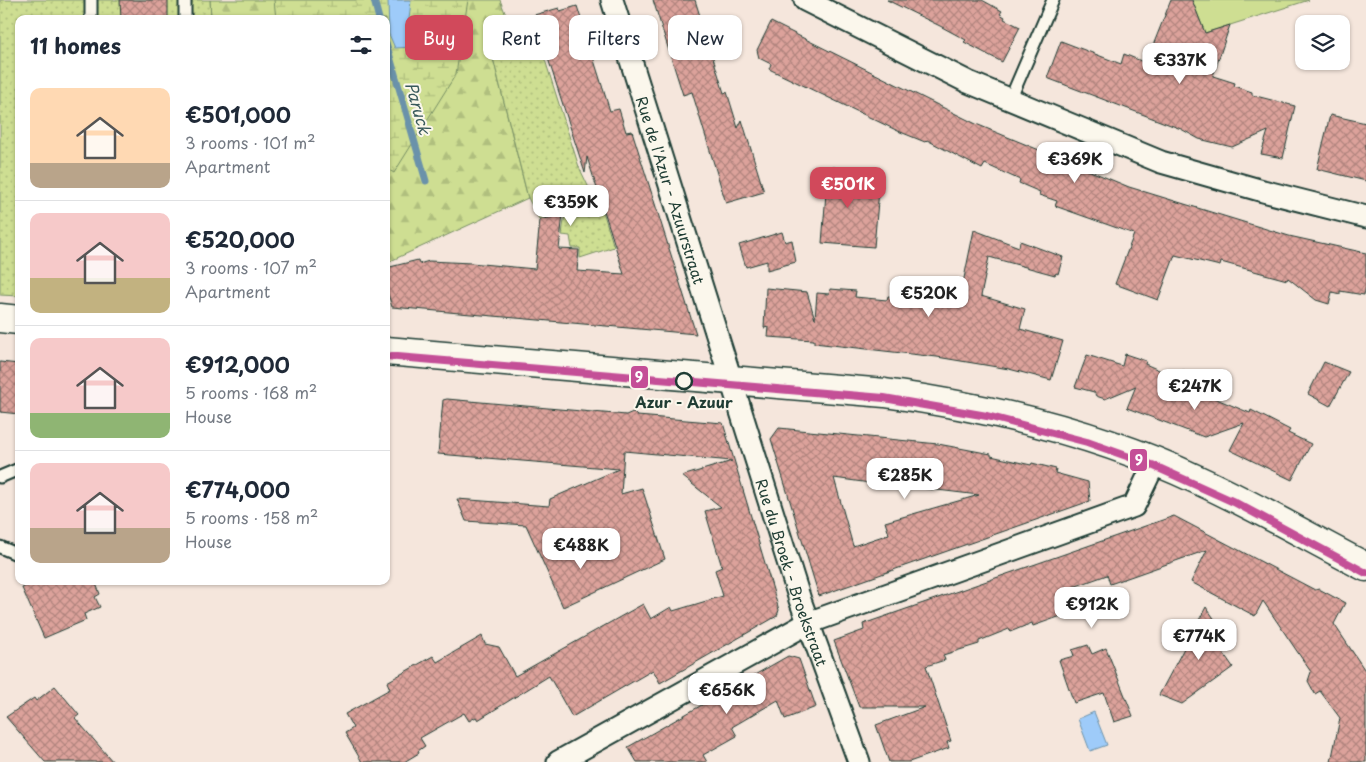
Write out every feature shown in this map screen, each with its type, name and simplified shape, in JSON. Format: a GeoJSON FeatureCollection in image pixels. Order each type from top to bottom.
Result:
{"type":"FeatureCollection","features":[{"type":"Feature","properties":{"kind":"street","name":"Rue de l'Azur - Azuurstraat"},"geometry":{"type":"LineString","coordinates":[[612,0],[732,380]]}},
{"type":"Feature","properties":{"kind":"street"},"geometry":{"type":"LineString","coordinates":[[805,0],[1010,100],[1162,162],[1262,191],[1366,217]]}},
{"type":"Feature","properties":{"kind":"street"},"geometry":{"type":"LineString","coordinates":[[0,318],[15,320]]}},
{"type":"Feature","properties":{"kind":"street"},"geometry":{"type":"LineString","coordinates":[[390,351],[885,393],[940,401],[1012,415],[1072,432],[1198,479],[1366,567]]}},
{"type":"Feature","properties":{"kind":"street","name":"Rue du Broek - Broekstraat"},"geometry":{"type":"LineString","coordinates":[[732,380],[808,624],[859,762]]}},
{"type":"Feature","properties":{"kind":"street"},"geometry":{"type":"LineString","coordinates":[[558,762],[808,624],[1134,506],[1155,462]]}},
{"type":"Feature","properties":{"kind":"lane"},"geometry":{"type":"LineString","coordinates":[[91,0],[91,15]]}},
{"type":"Feature","properties":{"kind":"lane"},"geometry":{"type":"LineString","coordinates":[[185,0],[186,15]]}},
{"type":"Feature","properties":{"kind":"lane"},"geometry":{"type":"LineString","coordinates":[[1010,100],[1053,0]]}},
{"type":"Feature","properties":{"kind":"lane"},"geometry":{"type":"LineString","coordinates":[[0,477],[15,470]]}},
{"type":"Feature","properties":{"kind":"lane"},"geometry":{"type":"LineString","coordinates":[[0,547],[15,553]]}},
{"type":"Feature","properties":{"kind":"green space"},"geometry":{"type":"Polygon","coordinates":[[[0,0],[210,0],[211,15],[15,15],[15,296],[0,295],[0,0]]]}},
{"type":"Feature","properties":{"kind":"green space"},"geometry":{"type":"Polygon","coordinates":[[[210,0],[500,0],[506,15],[483,15],[483,60],[494,60],[528,198],[390,261],[390,15],[211,15],[210,0]]]}},
{"type":"Feature","properties":{"kind":"green space"},"geometry":{"type":"Polygon","coordinates":[[[274,0],[468,0],[466,15],[405,15],[405,60],[458,60],[456,74],[394,173],[390,170],[390,15],[276,15],[274,0]]]}},
{"type":"Feature","properties":{"kind":"green space"},"geometry":{"type":"Polygon","coordinates":[[[1192,0],[1309,0],[1205,33],[1192,0]]]}},
{"type":"Feature","properties":{"kind":"green space"},"geometry":{"type":"Polygon","coordinates":[[[494,60],[545,60],[579,167],[598,207],[602,208],[614,247],[580,258],[580,248],[572,248],[570,236],[562,235],[565,213],[539,219],[528,198],[494,60]]]}},
{"type":"Feature","properties":{"kind":"water"},"geometry":{"type":"Polygon","coordinates":[[[388,0],[411,0],[410,15],[405,15],[405,47],[395,48],[390,36],[390,15],[388,15],[388,0]]]}},
{"type":"Feature","properties":{"kind":"water"},"geometry":{"type":"Polygon","coordinates":[[[1094,712],[1107,745],[1090,751],[1078,719],[1094,712]]]}},
{"type":"Feature","properties":{"kind":"building"},"geometry":{"type":"Polygon","coordinates":[[[120,0],[168,0],[168,15],[121,15],[120,0]]]}},
{"type":"Feature","properties":{"kind":"building"},"geometry":{"type":"Polygon","coordinates":[[[653,0],[695,0],[700,15],[668,15],[668,48],[653,0]]]}},
{"type":"Feature","properties":{"kind":"building"},"geometry":{"type":"Polygon","coordinates":[[[887,0],[982,0],[1002,11],[1000,14],[1005,17],[1004,19],[1020,27],[1002,62],[964,42],[966,40],[887,0]]]}},
{"type":"Feature","properties":{"kind":"building"},"geometry":{"type":"Polygon","coordinates":[[[1171,0],[1192,0],[1205,33],[1230,25],[1213,76],[1235,83],[1234,86],[1252,92],[1252,95],[1295,106],[1283,158],[1261,154],[1268,131],[1232,147],[1199,139],[1181,129],[1047,78],[1061,41],[1121,64],[1124,54],[1146,63],[1171,0]]]}},
{"type":"Feature","properties":{"kind":"building"},"geometry":{"type":"Polygon","coordinates":[[[577,6],[580,15],[569,15],[569,60],[594,60],[610,111],[619,109],[626,132],[632,131],[696,334],[392,307],[390,300],[390,267],[418,260],[419,264],[429,261],[535,269],[540,220],[563,214],[559,249],[579,250],[577,271],[624,274],[587,157],[585,173],[549,60],[559,60],[559,15],[534,15],[559,8],[560,11],[577,6]]]}},
{"type":"Feature","properties":{"kind":"building"},"geometry":{"type":"Polygon","coordinates":[[[771,22],[976,124],[1129,187],[1289,236],[1366,253],[1366,285],[1364,295],[1340,291],[1340,294],[1332,292],[1329,304],[1316,300],[1288,278],[1287,280],[1221,262],[1220,266],[1175,255],[1158,300],[1115,284],[1134,234],[1055,206],[1057,201],[1039,195],[1040,192],[1019,183],[1020,180],[985,164],[982,169],[927,140],[925,142],[898,131],[769,69],[771,64],[759,58],[757,50],[771,22]]]}},
{"type":"Feature","properties":{"kind":"building"},"geometry":{"type":"Polygon","coordinates":[[[672,60],[714,60],[724,93],[727,92],[738,128],[742,120],[764,192],[726,203],[692,92],[683,95],[672,60]]]}},
{"type":"Feature","properties":{"kind":"building"},"geometry":{"type":"Polygon","coordinates":[[[1330,115],[1366,123],[1366,181],[1317,169],[1330,115]]]}},
{"type":"Feature","properties":{"kind":"building"},"geometry":{"type":"Polygon","coordinates":[[[834,167],[872,183],[869,192],[879,190],[874,247],[822,243],[826,193],[822,194],[814,172],[834,167]]]}},
{"type":"Feature","properties":{"kind":"building"},"geometry":{"type":"Polygon","coordinates":[[[974,230],[1019,247],[1020,241],[1063,257],[1058,274],[1056,273],[1055,275],[989,257],[981,296],[1025,309],[1020,329],[1063,341],[1051,380],[1009,369],[937,357],[814,343],[814,340],[768,337],[769,327],[764,328],[766,288],[807,292],[815,319],[817,293],[829,294],[830,289],[856,291],[855,297],[887,300],[888,296],[909,299],[917,292],[949,297],[951,286],[962,288],[974,230]]]}},
{"type":"Feature","properties":{"kind":"building"},"geometry":{"type":"Polygon","coordinates":[[[782,232],[785,242],[792,240],[796,262],[767,270],[767,261],[746,267],[739,245],[782,232]]]}},
{"type":"Feature","properties":{"kind":"building"},"geometry":{"type":"Polygon","coordinates":[[[1125,354],[1146,361],[1145,364],[1180,379],[1183,370],[1200,377],[1195,390],[1250,413],[1251,410],[1290,430],[1288,433],[1311,444],[1292,480],[1230,450],[1244,423],[1204,437],[1127,408],[1136,386],[1105,399],[1096,396],[1094,392],[1075,387],[1087,355],[1122,366],[1125,354]]]}},
{"type":"Feature","properties":{"kind":"building"},"geometry":{"type":"Polygon","coordinates":[[[0,362],[15,364],[15,414],[0,412],[0,362]]]}},
{"type":"Feature","properties":{"kind":"building"},"geometry":{"type":"Polygon","coordinates":[[[1324,362],[1349,372],[1330,406],[1308,394],[1324,362]]]}},
{"type":"Feature","properties":{"kind":"building"},"geometry":{"type":"Polygon","coordinates":[[[443,400],[626,415],[633,412],[637,416],[723,423],[779,610],[777,616],[660,683],[653,670],[572,717],[549,676],[478,720],[476,717],[469,721],[464,713],[420,738],[425,746],[418,751],[419,753],[404,762],[362,762],[345,733],[353,728],[345,714],[390,689],[387,682],[433,656],[437,662],[482,636],[485,644],[499,647],[515,676],[643,604],[651,619],[671,607],[673,611],[723,596],[715,570],[722,567],[705,511],[721,507],[682,476],[732,461],[624,451],[621,494],[642,488],[665,559],[563,607],[526,525],[466,521],[457,499],[549,506],[550,499],[619,469],[438,454],[443,400]]]}},
{"type":"Feature","properties":{"kind":"building"},"geometry":{"type":"Polygon","coordinates":[[[779,428],[938,444],[991,454],[991,456],[1056,469],[1055,473],[1088,482],[1090,501],[819,596],[771,439],[779,428]],[[871,476],[870,483],[834,478],[853,546],[889,534],[885,522],[979,495],[912,487],[913,480],[871,476]]]}},
{"type":"Feature","properties":{"kind":"building"},"geometry":{"type":"Polygon","coordinates":[[[1174,516],[1315,590],[1319,589],[1345,603],[1334,624],[1366,672],[1366,762],[1331,762],[1340,718],[1320,691],[1315,694],[1308,681],[1311,672],[1263,601],[1255,616],[1191,582],[1207,550],[1110,584],[1107,575],[1068,589],[1071,597],[1059,601],[1064,615],[1033,626],[1032,623],[1010,632],[1009,629],[979,641],[979,644],[943,655],[945,660],[926,666],[951,741],[947,742],[949,748],[909,762],[889,762],[876,725],[925,707],[859,707],[834,641],[864,630],[863,624],[1174,516]]]}},
{"type":"Feature","properties":{"kind":"building"},"geometry":{"type":"Polygon","coordinates":[[[28,585],[97,585],[100,594],[95,597],[100,607],[84,614],[86,620],[44,638],[22,588],[28,585]]]}},
{"type":"Feature","properties":{"kind":"building"},"geometry":{"type":"Polygon","coordinates":[[[1206,607],[1232,644],[1222,651],[1233,667],[1182,704],[1159,695],[1206,607]]]}},
{"type":"Feature","properties":{"kind":"building"},"geometry":{"type":"Polygon","coordinates":[[[1088,645],[1092,654],[1106,648],[1133,716],[1114,722],[1104,693],[1074,703],[1059,660],[1074,656],[1072,650],[1088,645]]]}},
{"type":"Feature","properties":{"kind":"building"},"geometry":{"type":"Polygon","coordinates":[[[788,656],[799,659],[816,707],[785,719],[778,700],[732,727],[737,736],[703,755],[707,762],[637,762],[628,747],[788,656]]]}},
{"type":"Feature","properties":{"kind":"building"},"geometry":{"type":"Polygon","coordinates":[[[55,686],[79,715],[75,718],[113,762],[45,762],[6,717],[34,698],[36,701],[55,686]]]}},
{"type":"Feature","properties":{"kind":"waterway","name":"Paruck"},"geometry":{"type":"LineString","coordinates":[[374,0],[378,15]]}},
{"type":"Feature","properties":{"kind":"waterway","name":"Paruck"},"geometry":{"type":"LineString","coordinates":[[390,57],[426,181]]}},
{"type":"Feature","properties":{"kind":"transit line","name":"9"},"geometry":{"type":"LineString","coordinates":[[390,356],[884,398],[987,416],[1087,442],[1152,465],[1234,502],[1366,573]]}},
{"type":"Feature","properties":{"kind":"place","name":"Azur - Azuur"},"geometry":{"type":"Point","coordinates":[684,381]}}]}
